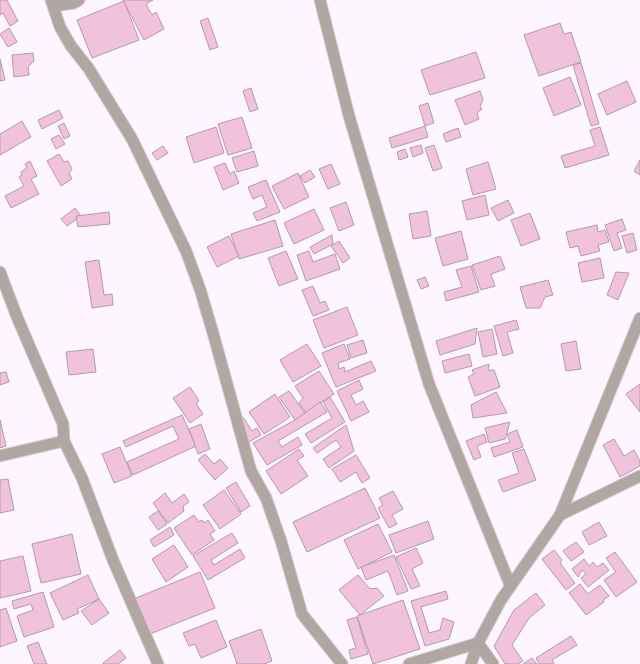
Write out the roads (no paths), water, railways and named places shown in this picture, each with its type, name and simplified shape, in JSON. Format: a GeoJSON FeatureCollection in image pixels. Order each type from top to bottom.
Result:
{"type":"FeatureCollection","features":[{"type":"Feature","properties":{"kind":"street"},"geometry":{"type":"LineString","coordinates":[[51,0],[60,27],[67,40],[89,69],[132,139],[186,251],[200,289],[213,333],[251,471],[266,498],[281,541],[302,614],[342,664]]}},
{"type":"Feature","properties":{"kind":"street"},"geometry":{"type":"LineString","coordinates":[[56,0],[61,5],[74,3],[78,0]]}},
{"type":"Feature","properties":{"kind":"street"},"geometry":{"type":"LineString","coordinates":[[320,0],[349,116],[429,384],[510,585]]}},
{"type":"Feature","properties":{"kind":"street"},"geometry":{"type":"LineString","coordinates":[[0,272],[17,317],[63,424],[64,441],[82,478],[113,560],[158,664]]}},
{"type":"Feature","properties":{"kind":"street"},"geometry":{"type":"LineString","coordinates":[[471,664],[478,643],[510,585],[560,516],[640,318]]}},
{"type":"Feature","properties":{"kind":"street"},"geometry":{"type":"LineString","coordinates":[[0,456],[64,441]]}},
{"type":"Feature","properties":{"kind":"street"},"geometry":{"type":"LineString","coordinates":[[560,516],[640,476]]}},
{"type":"Feature","properties":{"kind":"street"},"geometry":{"type":"LineString","coordinates":[[409,664],[478,643]]}},
{"type":"Feature","properties":{"kind":"street"},"geometry":{"type":"LineString","coordinates":[[478,643],[493,664]]}}]}
